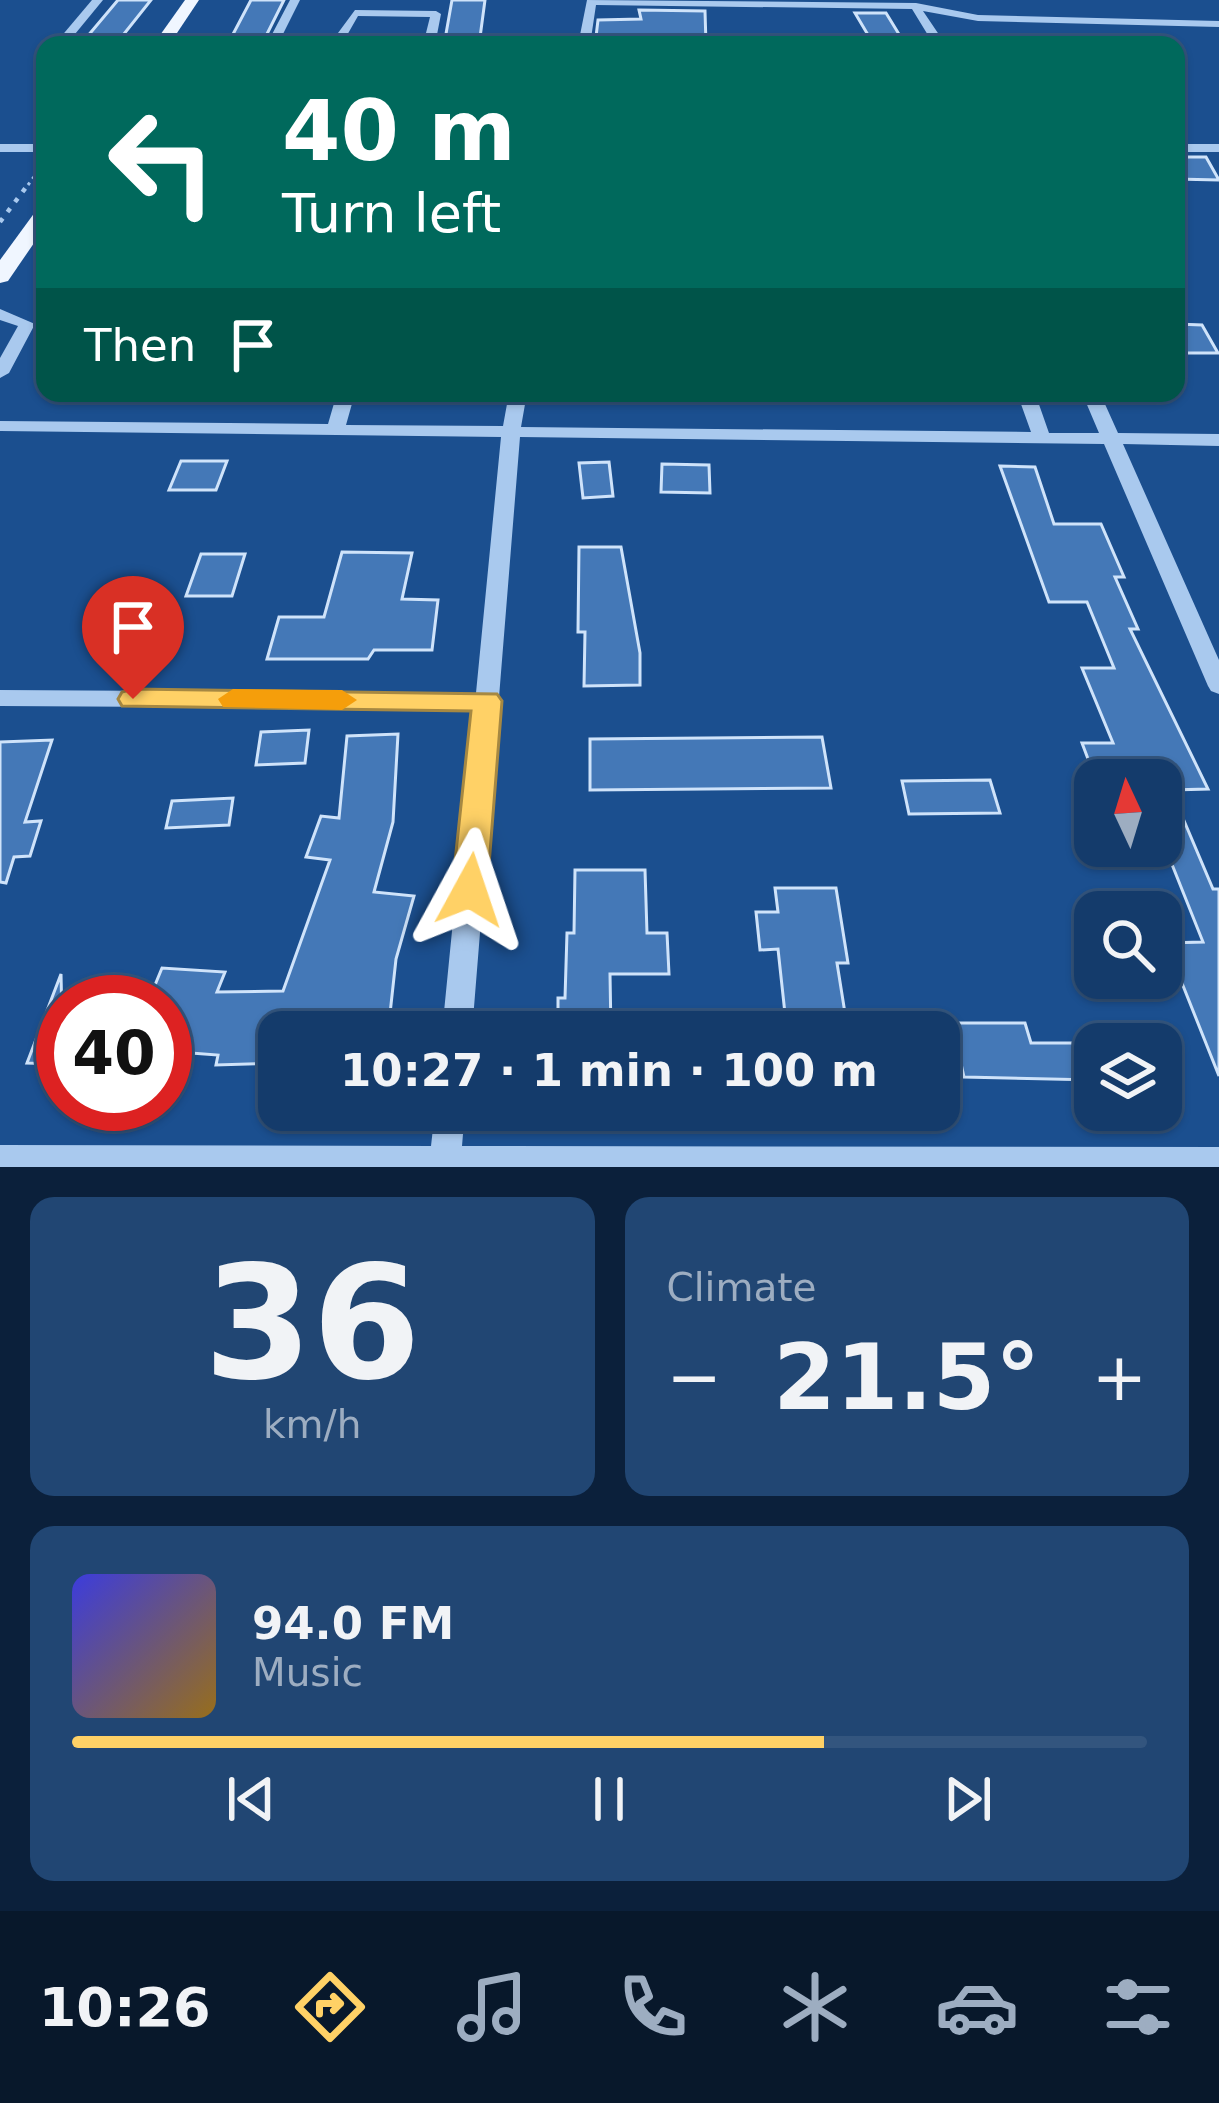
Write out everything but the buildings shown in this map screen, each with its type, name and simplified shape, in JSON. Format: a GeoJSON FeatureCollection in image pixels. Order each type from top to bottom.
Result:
{"type":"FeatureCollection","features":[{"type":"Feature","properties":{"kind":"main road"},"geometry":{"type":"LineString","coordinates":[[170,36],[192,0]]}},
{"type":"Feature","properties":{"kind":"main road"},"geometry":{"type":"LineString","coordinates":[[1,272],[36,224]]}},
{"type":"Feature","properties":{"kind":"street"},"geometry":{"type":"LineString","coordinates":[[68,36],[98,0]]}},
{"type":"Feature","properties":{"kind":"street"},"geometry":{"type":"LineString","coordinates":[[276,36],[295,0]]}},
{"type":"Feature","properties":{"kind":"street"},"geometry":{"type":"LineString","coordinates":[[586,36],[592,1],[913,3],[963,17],[1088,16],[1219,24]]}},
{"type":"Feature","properties":{"kind":"street"},"geometry":{"type":"LineString","coordinates":[[913,3],[936,36]]}},
{"type":"Feature","properties":{"kind":"street"},"geometry":{"type":"LineString","coordinates":[[338,36],[358,12],[428,11],[436,14],[431,36]]}},
{"type":"Feature","properties":{"kind":"street"},"geometry":{"type":"LineString","coordinates":[[0,148],[36,148]]}},
{"type":"Feature","properties":{"kind":"street"},"geometry":{"type":"LineString","coordinates":[[1185,148],[1219,148]]}},
{"type":"Feature","properties":{"kind":"street"},"geometry":{"type":"LineString","coordinates":[[0,314],[27,324],[0,374]]}},
{"type":"Feature","properties":{"kind":"street"},"geometry":{"type":"LineString","coordinates":[[335,430],[343,402]]}},
{"type":"Feature","properties":{"kind":"street"},"geometry":{"type":"LineString","coordinates":[[459,1011],[516,402]]}},
{"type":"Feature","properties":{"kind":"street"},"geometry":{"type":"LineString","coordinates":[[1029,402],[1042,438]]}},
{"type":"Feature","properties":{"kind":"street"},"geometry":{"type":"LineString","coordinates":[[1095,402],[1219,686]]}},
{"type":"Feature","properties":{"kind":"street"},"geometry":{"type":"LineString","coordinates":[[0,426],[1219,440]]}},
{"type":"Feature","properties":{"kind":"street"},"geometry":{"type":"LineString","coordinates":[[0,698],[487,701]]}},
{"type":"Feature","properties":{"kind":"street"},"geometry":{"type":"LineString","coordinates":[[445,1163],[448,1131]]}},
{"type":"Feature","properties":{"kind":"street"},"geometry":{"type":"LineString","coordinates":[[0,1160],[1219,1162]]}},
{"type":"Feature","properties":{"kind":"path"},"geometry":{"type":"LineString","coordinates":[[0,222],[36,174]]}},
{"type":"Feature","properties":{"kind":"slow traffic"},"geometry":{"type":"LineString","coordinates":[[233,699],[342,700]]}},
{"type":"Feature","properties":{"kind":"route"},"geometry":{"type":"LineString","coordinates":[[133,699],[487,701],[470,890]]}}]}
